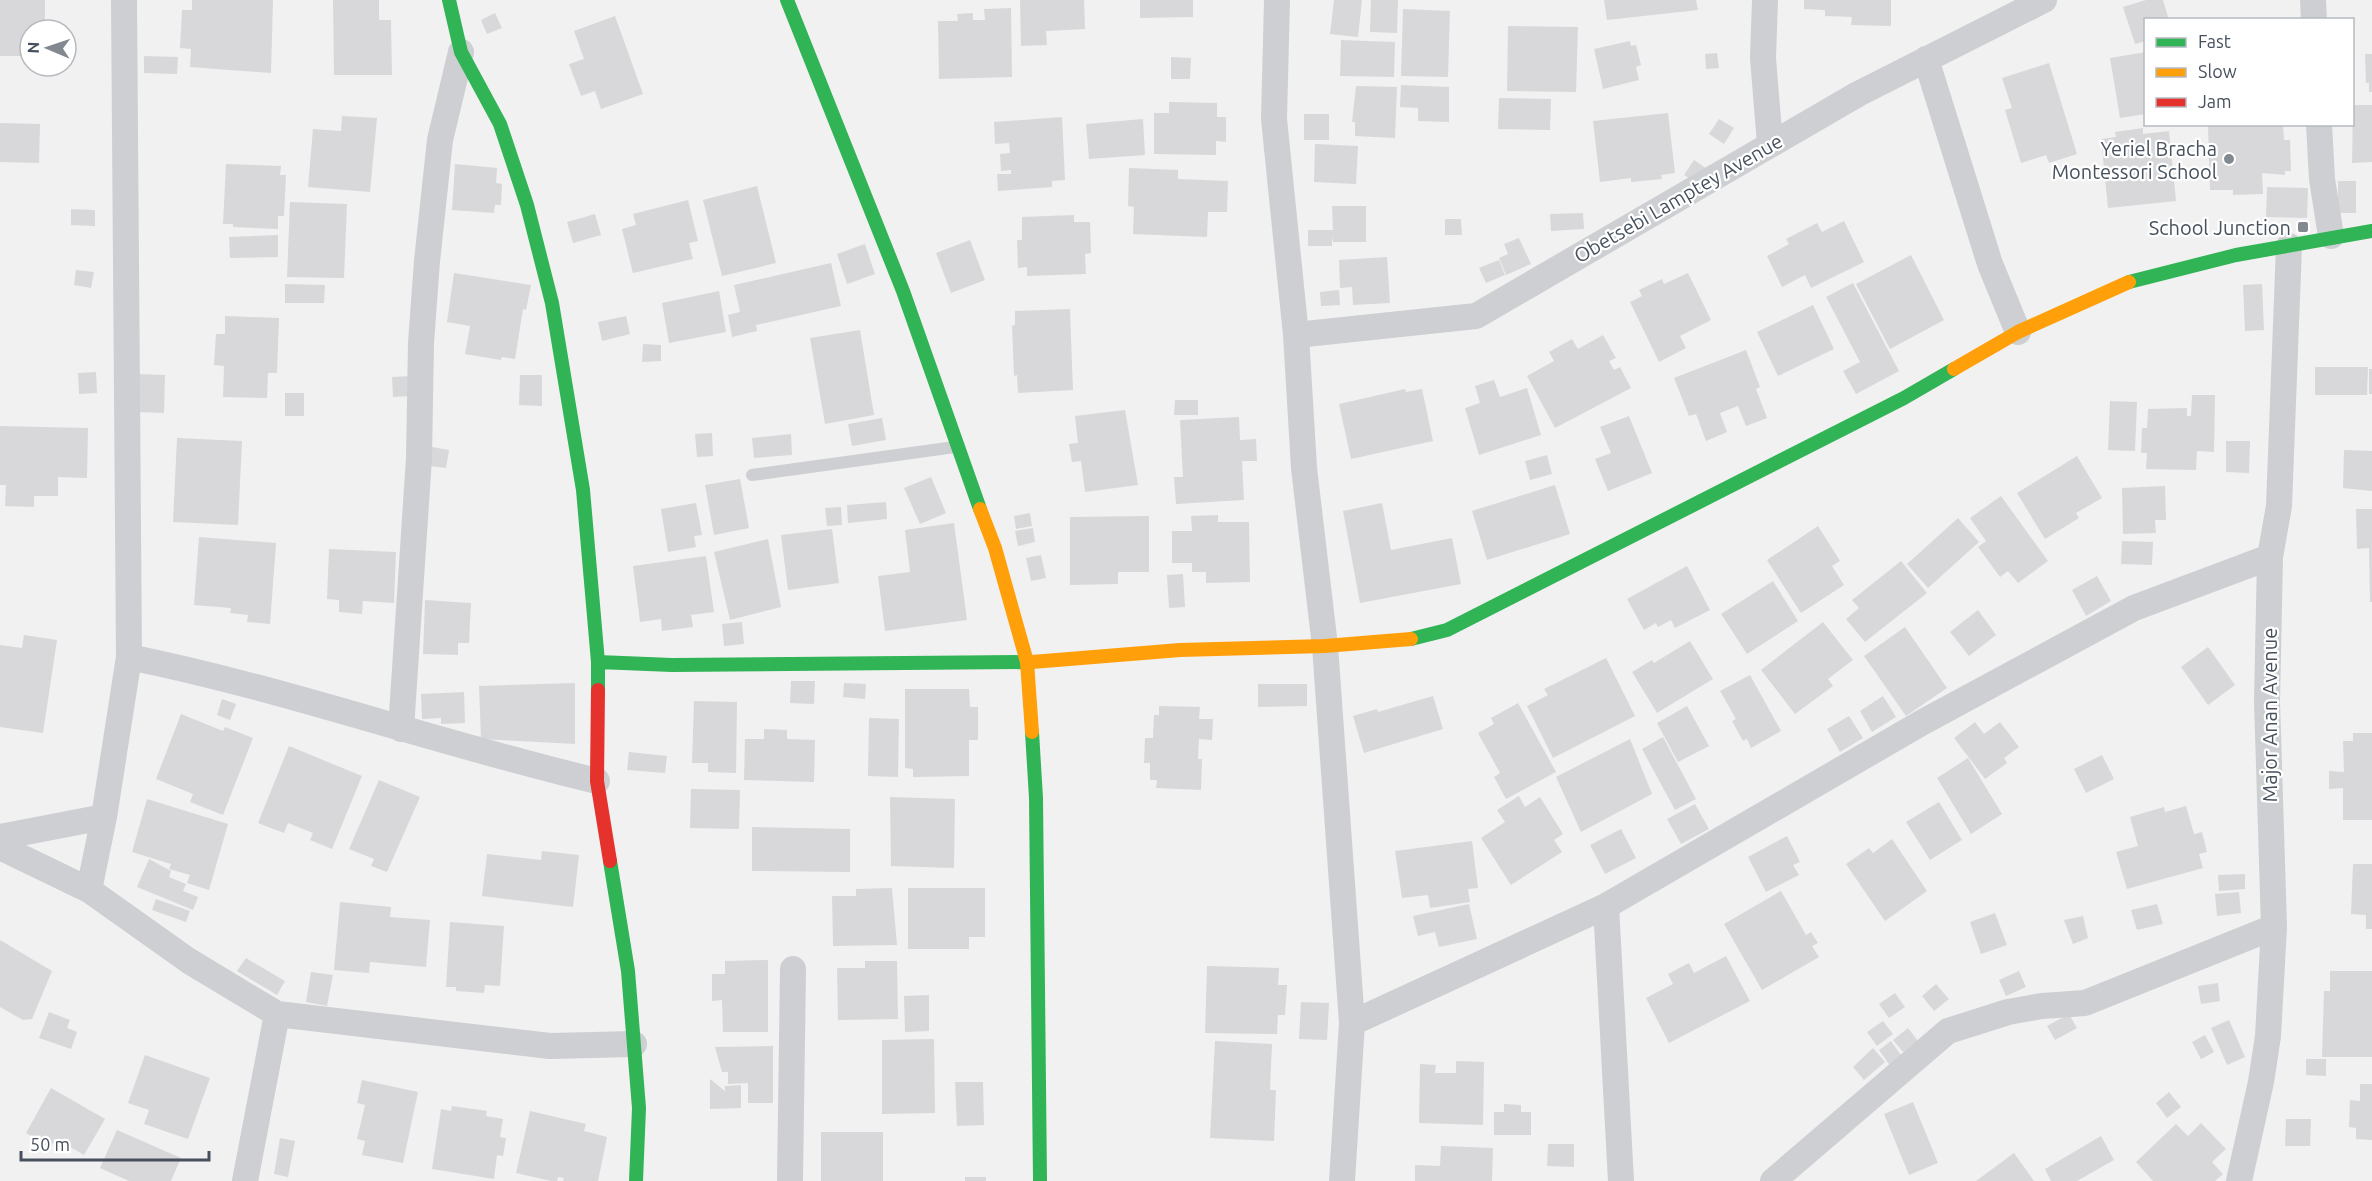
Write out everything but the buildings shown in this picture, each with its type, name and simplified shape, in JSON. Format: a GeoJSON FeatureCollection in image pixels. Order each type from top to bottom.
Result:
{"type":"FeatureCollection","features":[{"type":"Feature","properties":{"kind":"street"},"geometry":{"type":"LineString","coordinates":[[89,890],[104,817],[129,657],[124,0]]}},
{"type":"Feature","properties":{"kind":"street"},"geometry":{"type":"LineString","coordinates":[[449,0],[460,52],[500,124],[527,205],[552,303],[583,490],[598,662],[597,781],[628,971],[639,1108],[636,1181]]}},
{"type":"Feature","properties":{"kind":"street"},"geometry":{"type":"LineString","coordinates":[[787,0],[903,291],[995,548],[1027,662],[1036,798],[1040,1181]]}},
{"type":"Feature","properties":{"kind":"street"},"geometry":{"type":"LineString","coordinates":[[1277,0],[1274,118],[1296,335],[1304,468],[1325,645],[1352,1023],[1342,1181]]}},
{"type":"Feature","properties":{"kind":"street"},"geometry":{"type":"LineString","coordinates":[[1765,0],[1762,58],[1770,144]]}},
{"type":"Feature","properties":{"kind":"street","name":"Obetsebi Lamptey Avenue"},"geometry":{"type":"LineString","coordinates":[[1296,335],[1476,316],[1770,144],[1926,59],[2044,0]]}},
{"type":"Feature","properties":{"kind":"street"},"geometry":{"type":"LineString","coordinates":[[2313,0],[2314,18]]}},
{"type":"Feature","properties":{"kind":"street"},"geometry":{"type":"LineString","coordinates":[[401,729],[419,458],[421,343],[427,261],[440,140],[460,52]]}},
{"type":"Feature","properties":{"kind":"street"},"geometry":{"type":"LineString","coordinates":[[1926,59],[1990,264],[2018,332]]}},
{"type":"Feature","properties":{"kind":"street"},"geometry":{"type":"LineString","coordinates":[[2319,126],[2322,179],[2331,236]]}},
{"type":"Feature","properties":{"kind":"street"},"geometry":{"type":"LineString","coordinates":[[598,662],[672,665],[1027,662],[1180,650],[1325,645],[1423,638],[1448,630],[1904,398],[2018,332],[2130,281],[2236,255],[2331,236],[2372,231]]}},
{"type":"Feature","properties":{"kind":"street","name":"Major Anan Avenue"},"geometry":{"type":"LineString","coordinates":[[2239,1181],[2261,1082],[2268,1036],[2274,927],[2267,748],[2270,557],[2279,506],[2289,246]]}},
{"type":"Feature","properties":{"kind":"street"},"geometry":{"type":"LineString","coordinates":[[1352,1023],[1606,906],[1923,722],[2134,608],[2270,557]]}},
{"type":"Feature","properties":{"kind":"street"},"geometry":{"type":"LineString","coordinates":[[129,657],[248,684],[512,761],[597,781]]}},
{"type":"Feature","properties":{"kind":"street"},"geometry":{"type":"LineString","coordinates":[[0,837],[104,817]]}},
{"type":"Feature","properties":{"kind":"street"},"geometry":{"type":"LineString","coordinates":[[0,847],[89,890],[189,961],[277,1014],[550,1046],[634,1044]]}},
{"type":"Feature","properties":{"kind":"street"},"geometry":{"type":"LineString","coordinates":[[1606,906],[1621,1181]]}},
{"type":"Feature","properties":{"kind":"street"},"geometry":{"type":"LineString","coordinates":[[1773,1181],[1948,1031],[2008,1012],[2042,1006],[2085,1003],[2115,993],[2274,927]]}},
{"type":"Feature","properties":{"kind":"street"},"geometry":{"type":"LineString","coordinates":[[790,1181],[793,969]]}},
{"type":"Feature","properties":{"kind":"street"},"geometry":{"type":"LineString","coordinates":[[245,1181],[277,1014]]}},
{"type":"Feature","properties":{"kind":"lane"},"geometry":{"type":"LineString","coordinates":[[752,475],[957,447]]}},
{"type":"Feature","properties":{"kind":"traffic: fast"},"geometry":{"type":"LineString","coordinates":[[449,0],[461,52],[500,124],[527,205],[552,303],[583,490],[598,662],[598,690]]}},
{"type":"Feature","properties":{"kind":"traffic: fast"},"geometry":{"type":"LineString","coordinates":[[787,0],[903,291],[980,509]]}},
{"type":"Feature","properties":{"kind":"traffic: fast"},"geometry":{"type":"LineString","coordinates":[[2129,282],[2236,255],[2372,231]]}},
{"type":"Feature","properties":{"kind":"traffic: fast"},"geometry":{"type":"LineString","coordinates":[[1411,639],[1447,630],[1904,398],[1954,369]]}},
{"type":"Feature","properties":{"kind":"traffic: fast"},"geometry":{"type":"LineString","coordinates":[[598,662],[672,665],[1032,662]]}},
{"type":"Feature","properties":{"kind":"traffic: fast"},"geometry":{"type":"LineString","coordinates":[[1032,732],[1036,798],[1040,1181]]}},
{"type":"Feature","properties":{"kind":"traffic: fast"},"geometry":{"type":"LineString","coordinates":[[610,861],[628,971],[639,1108],[636,1181]]}},
{"type":"Feature","properties":{"kind":"traffic: slow"},"geometry":{"type":"LineString","coordinates":[[1954,369],[2018,332],[2129,282]]}},
{"type":"Feature","properties":{"kind":"traffic: slow"},"geometry":{"type":"LineString","coordinates":[[980,509],[995,548],[1027,662],[1032,732]]}},
{"type":"Feature","properties":{"kind":"traffic: slow"},"geometry":{"type":"LineString","coordinates":[[1032,662],[1180,650],[1325,646],[1411,639]]}},
{"type":"Feature","properties":{"kind":"traffic: jam"},"geometry":{"type":"LineString","coordinates":[[598,690],[597,781],[610,861]]}},
{"type":"Feature","properties":{"kind":"place","name":"Yeriel Bracha Montessori School"},"geometry":{"type":"Point","coordinates":[2229,159]}},
{"type":"Feature","properties":{"kind":"place","name":"School Junction"},"geometry":{"type":"Point","coordinates":[2303,227]}}]}
